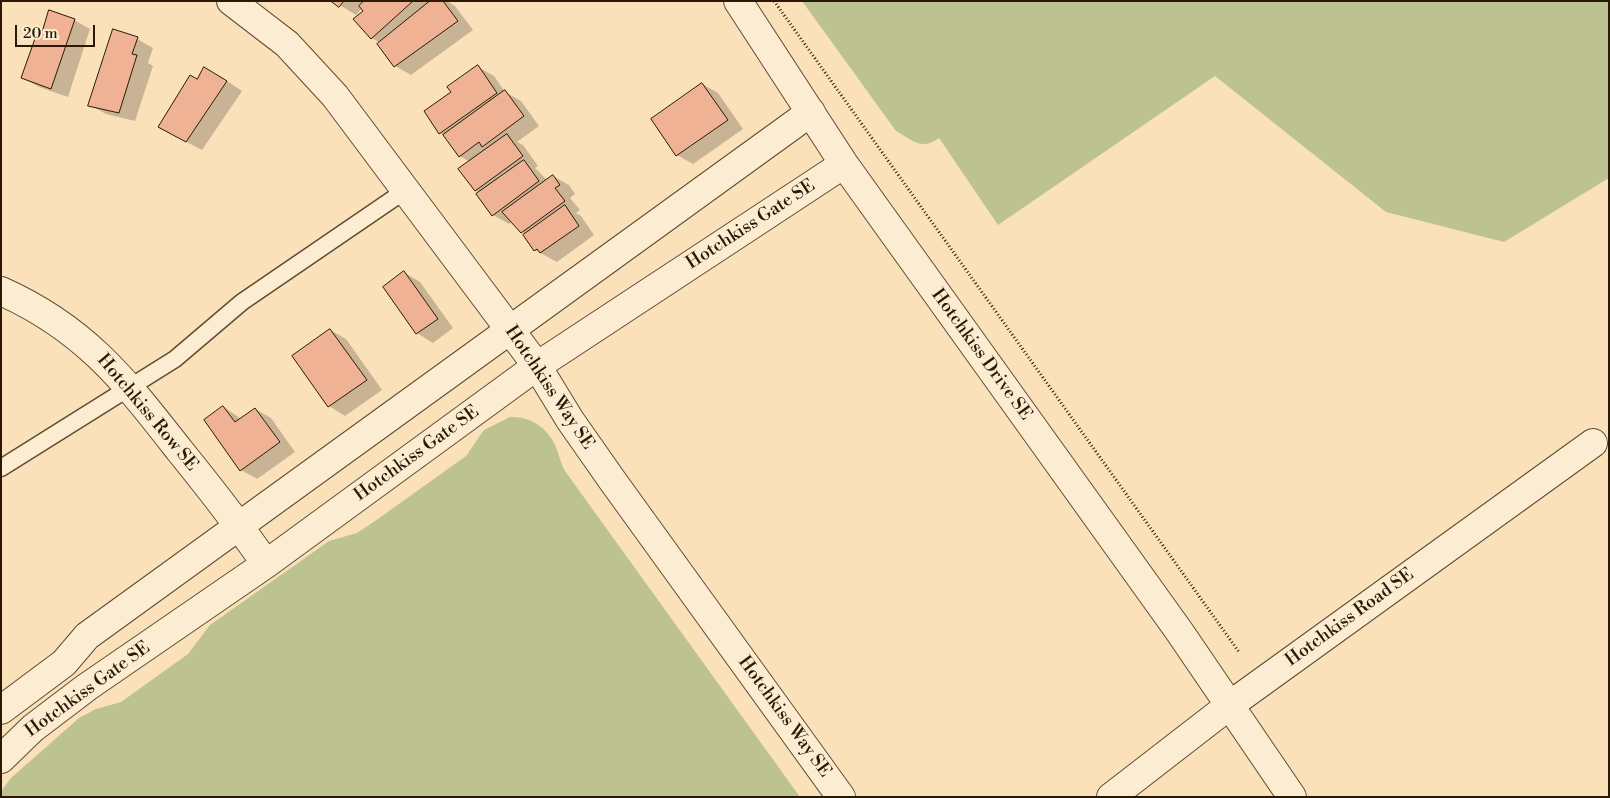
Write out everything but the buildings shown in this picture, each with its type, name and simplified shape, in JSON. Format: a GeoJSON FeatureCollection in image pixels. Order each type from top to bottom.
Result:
{"type":"FeatureCollection","features":[{"type":"Feature","properties":{"kind":"street","name":"Hotchkiss Way SE"},"geometry":{"type":"LineString","coordinates":[[231,1],[287,44],[329,90],[406,190],[537,366],[570,420],[612,480],[842,797]]}},
{"type":"Feature","properties":{"kind":"street","name":"Hotchkiss Drive SE"},"geometry":{"type":"LineString","coordinates":[[738,1],[844,164],[1230,705],[1292,797]]}},
{"type":"Feature","properties":{"kind":"street","name":"Hotchkiss Gate SE"},"geometry":{"type":"LineString","coordinates":[[4,702],[64,663],[87,636],[511,332],[811,112]]}},
{"type":"Feature","properties":{"kind":"street","name":"Hotchkiss Gate SE"},"geometry":{"type":"LineString","coordinates":[[1,759],[33,728],[87,687],[266,564],[537,366],[844,164]]}},
{"type":"Feature","properties":{"kind":"street","name":"Hotchkiss Row SE"},"geometry":{"type":"LineString","coordinates":[[1,291],[62,323],[97,352],[130,388],[240,526],[266,564]]}},
{"type":"Feature","properties":{"kind":"street","name":"Hotchkiss Road SE"},"geometry":{"type":"LineString","coordinates":[[1110,797],[1230,705],[1593,443]]}},
{"type":"Feature","properties":{"kind":"street"},"geometry":{"type":"LineString","coordinates":[[4,702],[33,728]]}},
{"type":"Feature","properties":{"kind":"lane"},"geometry":{"type":"LineString","coordinates":[[1,468],[175,360],[242,302],[406,190]]}},
{"type":"Feature","properties":{"kind":"path"},"geometry":{"type":"LineString","coordinates":[[774,1],[1239,652]]}},
{"type":"Feature","properties":{"kind":"green space"},"geometry":{"type":"Polygon","coordinates":[[[802,1],[1609,1],[1609,178],[1504,242],[1386,212],[1215,76],[998,225],[939,138],[933,142],[922,144],[912,141],[896,131],[802,1]]]}},
{"type":"Feature","properties":{"kind":"green space"},"geometry":{"type":"Polygon","coordinates":[[[510,417],[524,418],[537,424],[552,439],[565,471],[800,797],[1,797],[2,790],[11,778],[79,718],[96,709],[121,702],[188,654],[210,625],[329,541],[357,533],[375,521],[466,456],[484,430],[510,417]]]}}]}
